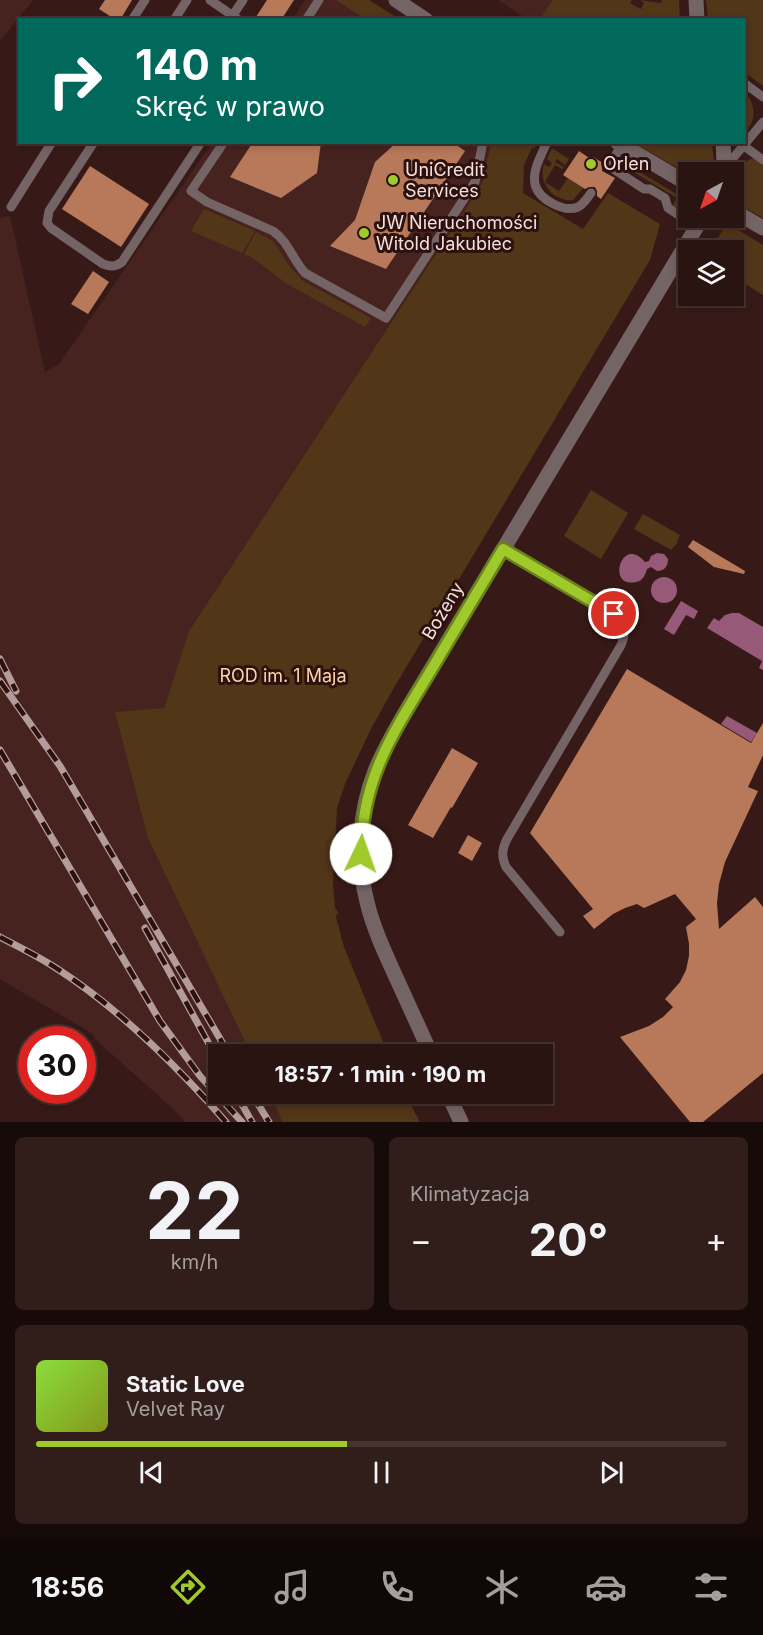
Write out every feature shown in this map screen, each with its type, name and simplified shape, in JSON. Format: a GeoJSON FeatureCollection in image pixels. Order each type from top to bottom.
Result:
{"type":"FeatureCollection","features":[{"type":"Feature","properties":{"kind":"street"},"geometry":{"type":"LineString","coordinates":[[396,0],[423,18]]}},
{"type":"Feature","properties":{"kind":"street"},"geometry":{"type":"LineString","coordinates":[[696,0],[697,18]]}},
{"type":"Feature","properties":{"kind":"street"},"geometry":{"type":"LineString","coordinates":[[620,144],[678,178]]}},
{"type":"Feature","properties":{"kind":"street"},"geometry":{"type":"LineString","coordinates":[[723,144],[724,162]]}},
{"type":"Feature","properties":{"kind":"street"},"geometry":{"type":"LineString","coordinates":[[744,217],[763,228]]}},
{"type":"Feature","properties":{"kind":"street","name":"Bożeny"},"geometry":{"type":"LineString","coordinates":[[426,1044],[383,948],[367,902],[361,854],[363,815],[367,796],[391,738],[696,228]]}},
{"type":"Feature","properties":{"kind":"street"},"geometry":{"type":"LineString","coordinates":[[453,1104],[461,1122]]}},
{"type":"Feature","properties":{"kind":"lane"},"geometry":{"type":"LineString","coordinates":[[133,18],[145,0]]}},
{"type":"Feature","properties":{"kind":"lane"},"geometry":{"type":"LineString","coordinates":[[175,18],[187,0]]}},
{"type":"Feature","properties":{"kind":"lane"},"geometry":{"type":"LineString","coordinates":[[210,0],[236,17],[243,0]]}},
{"type":"Feature","properties":{"kind":"lane"},"geometry":{"type":"LineString","coordinates":[[307,18],[319,0]]}},
{"type":"Feature","properties":{"kind":"lane"},"geometry":{"type":"LineString","coordinates":[[746,84],[763,97]]}},
{"type":"Feature","properties":{"kind":"lane"},"geometry":{"type":"LineString","coordinates":[[746,143],[763,122]]}},
{"type":"Feature","properties":{"kind":"lane"},"geometry":{"type":"LineString","coordinates":[[11,207],[51,144]]}},
{"type":"Feature","properties":{"kind":"lane"},"geometry":{"type":"LineString","coordinates":[[93,144],[49,211],[47,223],[103,264],[111,267],[122,262],[200,144]]}},
{"type":"Feature","properties":{"kind":"lane"},"geometry":{"type":"LineString","coordinates":[[223,144],[191,191],[207,202],[280,235],[298,266],[305,273],[386,318],[475,182],[483,144]]}},
{"type":"Feature","properties":{"kind":"lane"},"geometry":{"type":"LineString","coordinates":[[546,144],[535,172],[535,185],[543,196],[564,208],[570,208],[580,206],[591,193]]}},
{"type":"Feature","properties":{"kind":"lane"},"geometry":{"type":"LineString","coordinates":[[620,144],[608,166],[644,189],[650,189],[665,198],[668,208],[678,214]]}},
{"type":"Feature","properties":{"kind":"lane"},"geometry":{"type":"LineString","coordinates":[[731,162],[744,146],[763,160]]}},
{"type":"Feature","properties":{"kind":"lane"},"geometry":{"type":"LineString","coordinates":[[528,197],[537,189]]}},
{"type":"Feature","properties":{"kind":"lane"},"geometry":{"type":"LineString","coordinates":[[503,549],[614,614],[620,619],[625,633],[620,647],[503,848],[502,858],[506,867],[560,932]]}},
{"type":"Feature","properties":{"kind":"shaded area"},"geometry":{"type":"Polygon","coordinates":[[[0,0],[33,0],[18,18],[0,41],[0,0]]]}},
{"type":"Feature","properties":{"kind":"shaded area"},"geometry":{"type":"Polygon","coordinates":[[[305,0],[369,0],[397,18],[293,18],[305,0]]]}},
{"type":"Feature","properties":{"kind":"shaded area"},"geometry":{"type":"Polygon","coordinates":[[[498,0],[553,0],[541,18],[525,18],[498,0]]]}},
{"type":"Feature","properties":{"kind":"shaded area"},"geometry":{"type":"Polygon","coordinates":[[[211,144],[491,144],[482,184],[189,631],[164,708],[115,712],[271,1044],[208,1044],[208,1104],[306,1104],[317,1122],[185,1122],[96,1040],[96,1026],[79,1026],[0,979],[0,218],[10,216],[45,372],[59,364],[211,144]]]}},
{"type":"Feature","properties":{"kind":"shaded area"},"geometry":{"type":"Polygon","coordinates":[[[657,553],[664,554],[668,559],[664,569],[657,571],[651,567],[647,569],[642,579],[636,582],[627,582],[621,578],[620,564],[629,554],[636,555],[645,562],[657,553]]]}},
{"type":"Feature","properties":{"kind":"shaded area"},"geometry":{"type":"Polygon","coordinates":[[[664,577],[673,581],[677,590],[673,599],[664,603],[655,599],[651,590],[655,581],[664,577]]]}},
{"type":"Feature","properties":{"kind":"shaded area"},"geometry":{"type":"Polygon","coordinates":[[[681,601],[698,611],[694,619],[686,615],[674,635],[664,629],[681,601]]]}},
{"type":"Feature","properties":{"kind":"shaded area"},"geometry":{"type":"Polygon","coordinates":[[[739,613],[763,627],[763,670],[759,668],[762,661],[707,628],[714,618],[719,621],[725,615],[739,613]]]}},
{"type":"Feature","properties":{"kind":"shaded area"},"geometry":{"type":"Polygon","coordinates":[[[727,716],[757,733],[751,742],[721,724],[727,716]]]}},
{"type":"Feature","properties":{"kind":"green space"},"geometry":{"type":"Polygon","coordinates":[[[336,0],[369,0],[397,18],[363,18],[336,0]]]}},
{"type":"Feature","properties":{"kind":"green space"},"geometry":{"type":"Polygon","coordinates":[[[553,0],[632,0],[630,3],[641,9],[644,3],[640,0],[661,3],[662,0],[679,0],[680,18],[541,18],[553,0]]]}},
{"type":"Feature","properties":{"kind":"green space"},"geometry":{"type":"Polygon","coordinates":[[[706,0],[763,0],[763,86],[746,73],[746,18],[708,18],[706,0]]]}},
{"type":"Feature","properties":{"kind":"green space"},"geometry":{"type":"Polygon","coordinates":[[[746,94],[750,99],[753,111],[751,124],[746,130],[746,94]]]}},
{"type":"Feature","properties":{"kind":"green space","name":"ROD im. 1 Maja"},"geometry":{"type":"Polygon","coordinates":[[[491,144],[536,144],[534,149],[532,148],[524,165],[523,193],[583,229],[608,193],[660,224],[650,260],[392,691],[345,784],[337,808],[333,884],[335,908],[339,913],[336,917],[344,947],[384,1044],[246,1044],[148,838],[115,712],[164,708],[189,631],[482,184],[491,144]]]}},
{"type":"Feature","properties":{"kind":"green space"},"geometry":{"type":"Polygon","coordinates":[[[636,144],[712,144],[714,162],[678,162],[678,168],[636,144]]]}},
{"type":"Feature","properties":{"kind":"green space"},"geometry":{"type":"Polygon","coordinates":[[[552,148],[569,159],[565,165],[557,159],[555,162],[564,167],[562,169],[555,165],[545,182],[559,191],[568,178],[583,188],[573,200],[559,198],[545,184],[544,164],[549,167],[552,163],[547,159],[552,148]]]}},
{"type":"Feature","properties":{"kind":"green space"},"geometry":{"type":"Polygon","coordinates":[[[754,159],[763,165],[763,218],[744,207],[744,166],[747,161],[754,159]]]}},
{"type":"Feature","properties":{"kind":"green space"},"geometry":{"type":"Polygon","coordinates":[[[633,168],[678,195],[678,209],[672,206],[677,198],[630,170],[633,168]]]}},
{"type":"Feature","properties":{"kind":"green space"},"geometry":{"type":"Polygon","coordinates":[[[204,209],[255,231],[242,253],[191,231],[204,209]]]}},
{"type":"Feature","properties":{"kind":"green space"},"geometry":{"type":"Polygon","coordinates":[[[729,228],[736,229],[763,245],[763,295],[744,283],[744,240],[717,240],[722,231],[729,228]]]}},
{"type":"Feature","properties":{"kind":"green space"},"geometry":{"type":"Polygon","coordinates":[[[256,232],[273,241],[290,267],[303,281],[371,318],[365,327],[287,284],[253,258],[244,254],[256,232]]]}},
{"type":"Feature","properties":{"kind":"green space"},"geometry":{"type":"Polygon","coordinates":[[[591,490],[628,513],[601,559],[564,536],[591,490]]]}},
{"type":"Feature","properties":{"kind":"green space"},"geometry":{"type":"Polygon","coordinates":[[[643,514],[680,535],[678,542],[671,550],[634,529],[643,514]]]}},
{"type":"Feature","properties":{"kind":"green space"},"geometry":{"type":"Polygon","coordinates":[[[274,1104],[410,1104],[420,1122],[283,1122],[274,1104]]]}},
{"type":"Feature","properties":{"kind":"building"},"geometry":{"type":"Polygon","coordinates":[[[105,0],[132,0],[121,18],[113,18],[99,9],[105,0]]]}},
{"type":"Feature","properties":{"kind":"building"},"geometry":{"type":"Polygon","coordinates":[[[267,0],[294,0],[282,18],[255,18],[267,0]]]}},
{"type":"Feature","properties":{"kind":"building"},"geometry":{"type":"Polygon","coordinates":[[[252,144],[321,144],[317,173],[281,198],[230,177],[252,144]]]}},
{"type":"Feature","properties":{"kind":"building"},"geometry":{"type":"Polygon","coordinates":[[[395,144],[455,144],[465,151],[386,269],[330,246],[355,220],[375,162],[395,144]]]}},
{"type":"Feature","properties":{"kind":"building"},"geometry":{"type":"Polygon","coordinates":[[[579,151],[592,160],[593,157],[603,163],[602,171],[615,178],[601,199],[597,196],[595,187],[585,189],[563,175],[579,151]]]}},
{"type":"Feature","properties":{"kind":"building"},"geometry":{"type":"Polygon","coordinates":[[[90,166],[149,204],[121,247],[62,209],[90,166]]]}},
{"type":"Feature","properties":{"kind":"building"},"geometry":{"type":"Polygon","coordinates":[[[93,271],[109,282],[88,314],[71,304],[93,271]]]}},
{"type":"Feature","properties":{"kind":"building"},"geometry":{"type":"Polygon","coordinates":[[[693,540],[745,571],[744,574],[714,567],[688,547],[693,540]]]}},
{"type":"Feature","properties":{"kind":"building"},"geometry":{"type":"Polygon","coordinates":[[[627,669],[751,743],[763,723],[763,755],[748,787],[758,791],[725,862],[717,903],[719,929],[755,897],[763,907],[763,1073],[703,1122],[690,1122],[620,1037],[649,1026],[673,1007],[665,999],[680,982],[686,970],[689,944],[686,927],[696,919],[675,894],[644,908],[637,904],[625,908],[594,929],[583,916],[593,909],[530,833],[627,669]]]}},
{"type":"Feature","properties":{"kind":"building"},"geometry":{"type":"Polygon","coordinates":[[[452,748],[478,763],[433,838],[408,825],[452,748]]]}},
{"type":"Feature","properties":{"kind":"building"},"geometry":{"type":"Polygon","coordinates":[[[468,835],[482,843],[472,861],[458,853],[468,835]]]}},
{"type":"Feature","properties":{"kind":"railway"},"geometry":{"type":"LineString","coordinates":[[0,659],[16,691]]}},
{"type":"Feature","properties":{"kind":"railway"},"geometry":{"type":"LineString","coordinates":[[0,681],[60,766],[223,1044]]}},
{"type":"Feature","properties":{"kind":"railway"},"geometry":{"type":"LineString","coordinates":[[0,750],[160,1021],[200,1076],[242,1122]]}},
{"type":"Feature","properties":{"kind":"railway"},"geometry":{"type":"LineString","coordinates":[[145,928],[209,1044]]}},
{"type":"Feature","properties":{"kind":"railway"},"geometry":{"type":"LineString","coordinates":[[0,937],[49,964],[103,1001],[167,1059],[226,1122]]}},
{"type":"Feature","properties":{"kind":"railway"},"geometry":{"type":"LineString","coordinates":[[242,1104],[252,1122]]}},
{"type":"Feature","properties":{"kind":"railway"},"geometry":{"type":"LineString","coordinates":[[258,1104],[269,1122]]}},
{"type":"Feature","properties":{"kind":"place","name":"Orlen"},"geometry":{"type":"Point","coordinates":[591,164]}},
{"type":"Feature","properties":{"kind":"place","name":"UniCredit Services"},"geometry":{"type":"Point","coordinates":[393,180]}},
{"type":"Feature","properties":{"kind":"place","name":"JW Nieruchomości Witold Jakubiec"},"geometry":{"type":"Point","coordinates":[364,233]}},
{"type":"Feature","properties":{"kind":"route"},"geometry":{"type":"LineString","coordinates":[[361,854],[363,815],[371,782],[380,759],[503,549],[614,614]]}}]}
